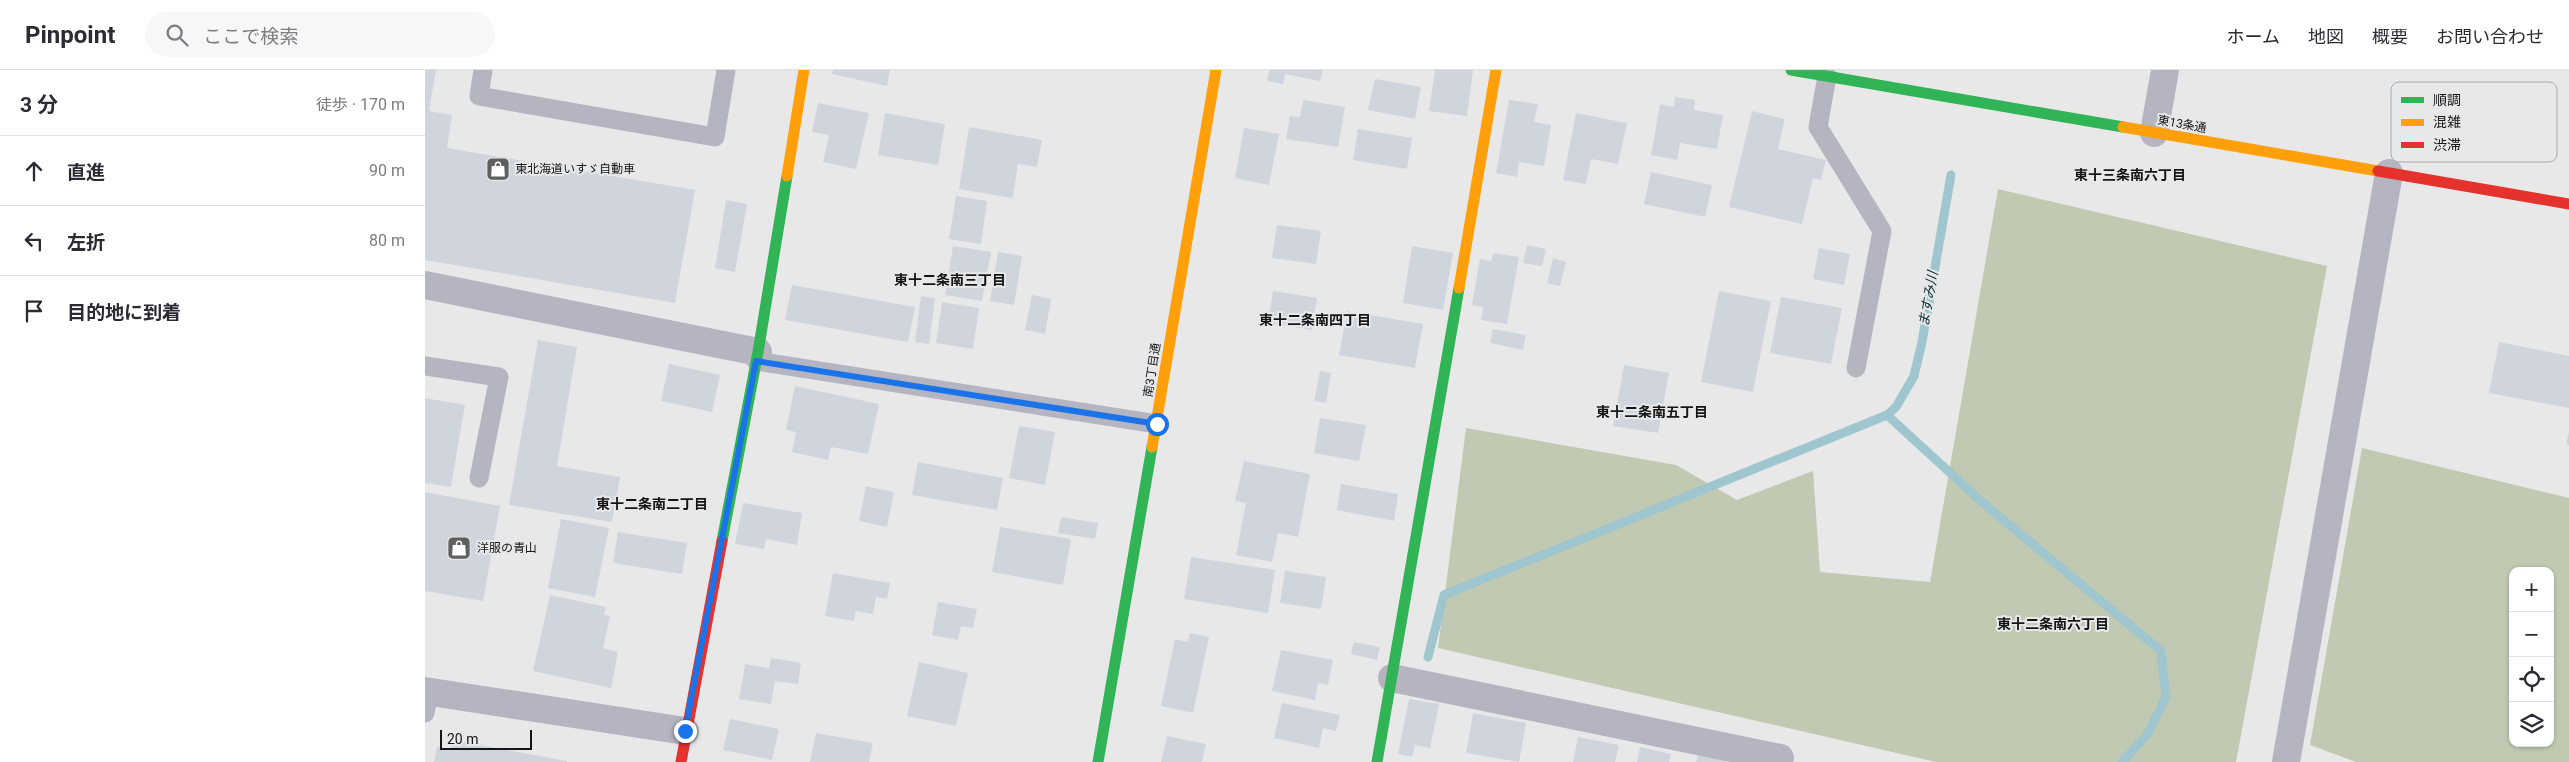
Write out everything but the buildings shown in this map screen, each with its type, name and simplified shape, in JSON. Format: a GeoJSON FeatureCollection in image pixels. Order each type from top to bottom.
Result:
{"type":"FeatureCollection","features":[{"type":"Feature","properties":{"kind":"street"},"geometry":{"type":"LineString","coordinates":[[681,762],[685,731],[757,356],[805,70]]}},
{"type":"Feature","properties":{"kind":"street","name":"南3丁目通"},"geometry":{"type":"LineString","coordinates":[[1098,762],[1216,70]]}},
{"type":"Feature","properties":{"kind":"street"},"geometry":{"type":"LineString","coordinates":[[1377,762],[1496,70]]}},
{"type":"Feature","properties":{"kind":"street"},"geometry":{"type":"LineString","coordinates":[[2154,133],[2165,70]]}},
{"type":"Feature","properties":{"kind":"street","name":"東13条通"},"geometry":{"type":"LineString","coordinates":[[1802,71],[2569,204]]}},
{"type":"Feature","properties":{"kind":"street"},"geometry":{"type":"LineString","coordinates":[[2286,762],[2389,173]]}},
{"type":"Feature","properties":{"kind":"street"},"geometry":{"type":"LineString","coordinates":[[425,286],[757,356]]}},
{"type":"Feature","properties":{"kind":"street"},"geometry":{"type":"LineString","coordinates":[[1392,678],[1780,758],[1779,762]]}},
{"type":"Feature","properties":{"kind":"street"},"geometry":{"type":"LineString","coordinates":[[426,698],[685,731]]}},
{"type":"Feature","properties":{"kind":"lane"},"geometry":{"type":"LineString","coordinates":[[483,70],[479,96],[715,137],[726,70]]}},
{"type":"Feature","properties":{"kind":"lane"},"geometry":{"type":"LineString","coordinates":[[1827,76],[1819,127],[1882,231],[1856,368]]}},
{"type":"Feature","properties":{"kind":"lane"},"geometry":{"type":"LineString","coordinates":[[757,356],[1157,424]]}},
{"type":"Feature","properties":{"kind":"lane"},"geometry":{"type":"LineString","coordinates":[[425,366],[499,377],[479,478]]}},
{"type":"Feature","properties":{"kind":"green space"},"geometry":{"type":"Polygon","coordinates":[[[1998,189],[2327,266],[2236,762],[1936,762],[1438,648],[1466,428],[1676,465],[1737,500],[1813,471],[1820,572],[1930,582],[1998,189]]]}},
{"type":"Feature","properties":{"kind":"green space"},"geometry":{"type":"Polygon","coordinates":[[[2362,448],[2569,498],[2569,762],[2356,762],[2310,745],[2362,448]]]}},
{"type":"Feature","properties":{"kind":"waterway","name":"ますみ川"},"geometry":{"type":"LineString","coordinates":[[1428,657],[1444,595],[1887,415],[1896,407],[1914,376],[1922,342],[1951,175]]}},
{"type":"Feature","properties":{"kind":"waterway"},"geometry":{"type":"LineString","coordinates":[[1887,415],[1982,502],[2161,651],[2166,697],[2147,735],[2122,762]]}},
{"type":"Feature","properties":{"kind":"traffic: fast"},"geometry":{"type":"LineString","coordinates":[[1791,70],[2123,127]]}},
{"type":"Feature","properties":{"kind":"traffic: fast"},"geometry":{"type":"LineString","coordinates":[[722,541],[758,352],[787,176]]}},
{"type":"Feature","properties":{"kind":"traffic: fast"},"geometry":{"type":"LineString","coordinates":[[1377,762],[1459,288]]}},
{"type":"Feature","properties":{"kind":"traffic: fast"},"geometry":{"type":"LineString","coordinates":[[1098,762],[1152,447]]}},
{"type":"Feature","properties":{"kind":"traffic: slow"},"geometry":{"type":"LineString","coordinates":[[787,176],[804,70]]}},
{"type":"Feature","properties":{"kind":"traffic: slow"},"geometry":{"type":"LineString","coordinates":[[1152,447],[1216,70]]}},
{"type":"Feature","properties":{"kind":"traffic: slow"},"geometry":{"type":"LineString","coordinates":[[1459,288],[1496,70]]}},
{"type":"Feature","properties":{"kind":"traffic: slow"},"geometry":{"type":"LineString","coordinates":[[2123,127],[2378,171]]}},
{"type":"Feature","properties":{"kind":"traffic: jam"},"geometry":{"type":"LineString","coordinates":[[2378,171],[2569,204]]}},
{"type":"Feature","properties":{"kind":"traffic: jam"},"geometry":{"type":"LineString","coordinates":[[681,762],[722,541]]}},
{"type":"Feature","properties":{"kind":"place","name":"東北海道いすゞ自動車"},"geometry":{"type":"Point","coordinates":[498,169]}},
{"type":"Feature","properties":{"kind":"place","name":"洋服の青山"},"geometry":{"type":"Point","coordinates":[459,548]}},
{"type":"Feature","properties":{"kind":"district","name":"東十三条南六丁目"},"geometry":{"type":"Point","coordinates":[2130,175]}},
{"type":"Feature","properties":{"kind":"district","name":"東十二条南三丁目"},"geometry":{"type":"Point","coordinates":[950,280]}},
{"type":"Feature","properties":{"kind":"district","name":"東十二条南四丁目"},"geometry":{"type":"Point","coordinates":[1315,320]}},
{"type":"Feature","properties":{"kind":"district","name":"東十二条南五丁目"},"geometry":{"type":"Point","coordinates":[1652,412]}},
{"type":"Feature","properties":{"kind":"district","name":"東十二条南二丁目"},"geometry":{"type":"Point","coordinates":[652,504]}},
{"type":"Feature","properties":{"kind":"district","name":"東十二条南六丁目"},"geometry":{"type":"Point","coordinates":[2053,624]}},
{"type":"Feature","properties":{"kind":"route"},"geometry":{"type":"LineString","coordinates":[[685,731],[756,361],[1157,424]]}}]}
